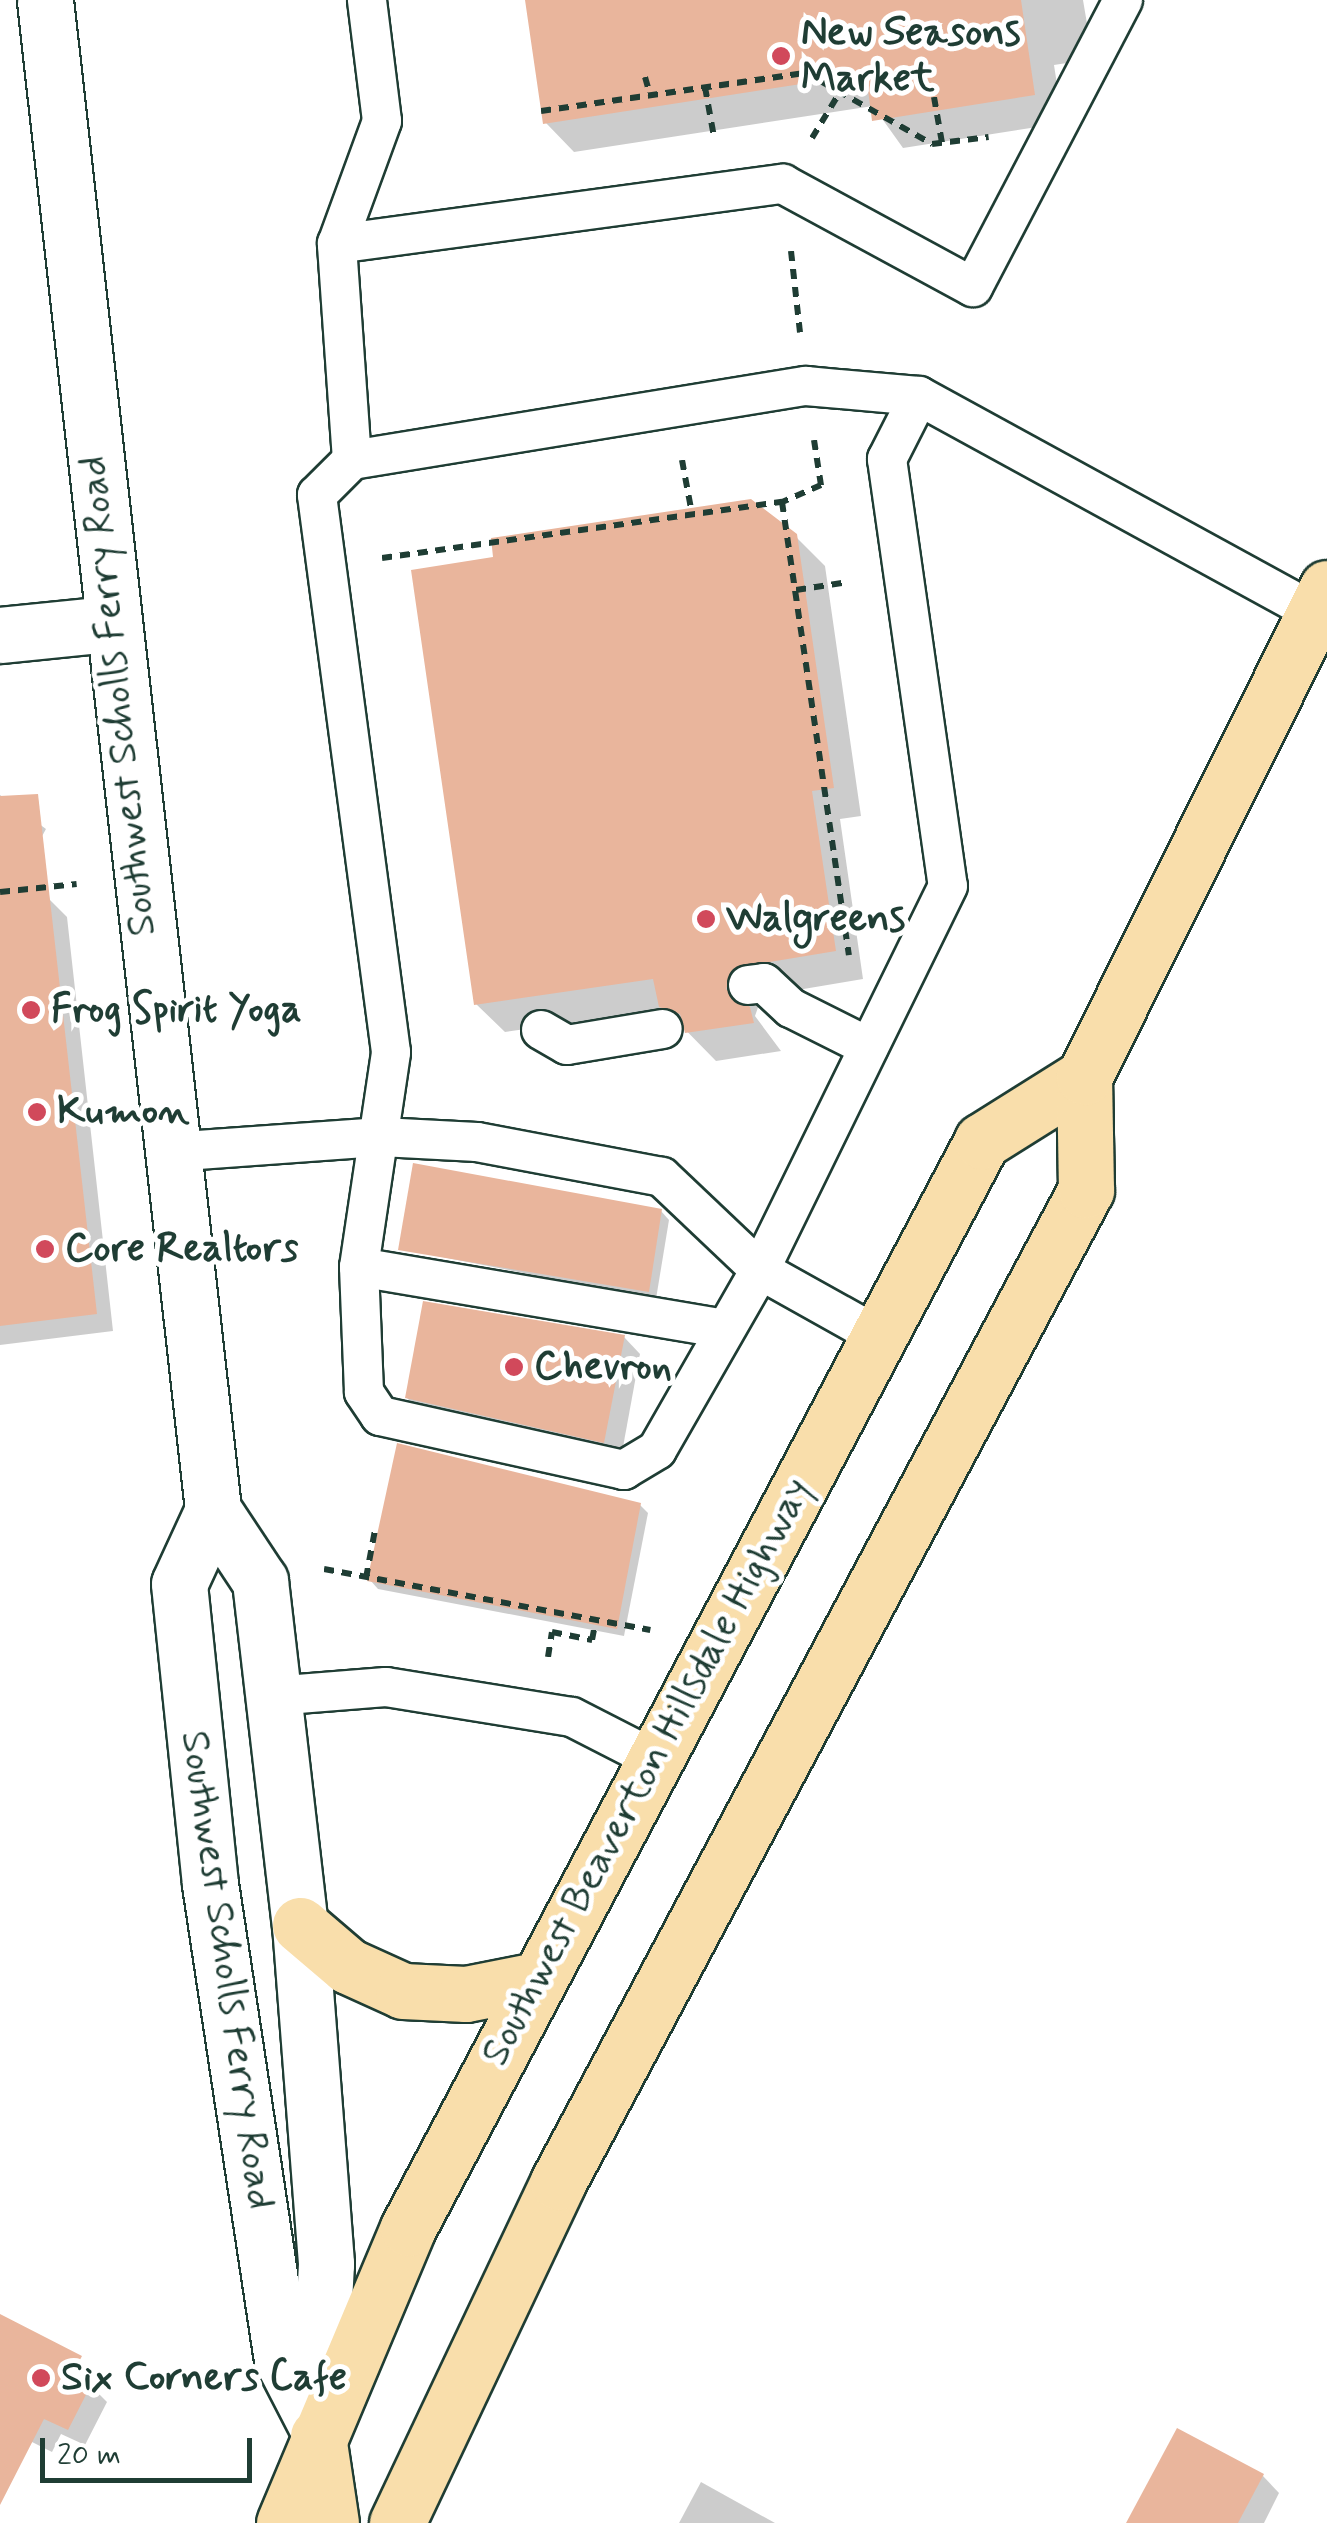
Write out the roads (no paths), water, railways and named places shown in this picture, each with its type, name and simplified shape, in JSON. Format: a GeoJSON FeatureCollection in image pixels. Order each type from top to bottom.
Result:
{"type":"FeatureCollection","features":[{"type":"Feature","properties":{"kind":"main road","name":"Southwest Scholls Ferry Road"},"geometry":{"type":"LineString","coordinates":[[45,0],[108,624],[212,1510],[260,1580],[300,1925],[326,2264],[317,2428],[331,2523]]}},
{"type":"Feature","properties":{"kind":"main road"},"geometry":{"type":"LineString","coordinates":[[397,2523],[550,2198],[1086,1190],[1084,1076],[1321,601]]}},
{"type":"Feature","properties":{"kind":"main road"},"geometry":{"type":"LineString","coordinates":[[0,635],[108,624]]}},
{"type":"Feature","properties":{"kind":"main road","name":"Southwest Beaverton Hillsdale Highway"},"geometry":{"type":"LineString","coordinates":[[284,2523],[317,2428],[537,1980],[982,1140],[1084,1076]]}},
{"type":"Feature","properties":{"kind":"main road","name":"Southwest Scholls Ferry Road"},"geometry":{"type":"LineString","coordinates":[[212,1510],[179,1584],[210,1884],[282,2359],[317,2428]]}},
{"type":"Feature","properties":{"kind":"main road"},"geometry":{"type":"LineString","coordinates":[[300,1925],[348,1966],[403,1990],[466,1994],[537,1980]]}},
{"type":"Feature","properties":{"kind":"lane"},"geometry":{"type":"LineString","coordinates":[[352,460],[337,244],[382,121],[367,0]]}},
{"type":"Feature","properties":{"kind":"lane"},"geometry":{"type":"LineString","coordinates":[[337,244],[783,184],[974,287],[1124,0]]}},
{"type":"Feature","properties":{"kind":"lane"},"geometry":{"type":"LineString","coordinates":[[920,396],[887,459],[948,886],[760,1270],[658,1450],[624,1470],[380,1416],[364,1392],[359,1267],[391,1052],[316,495],[352,460],[806,386],[920,396],[1321,601]]}},
{"type":"Feature","properties":{"kind":"lane"},"geometry":{"type":"LineString","coordinates":[[750,999],[764,983],[791,1008],[869,1048]]}},
{"type":"Feature","properties":{"kind":"lane"},"geometry":{"type":"LineString","coordinates":[[541,1030],[568,1045],[664,1029]]}},
{"type":"Feature","properties":{"kind":"lane"},"geometry":{"type":"LineString","coordinates":[[170,1152],[381,1137],[477,1142],[662,1177],[760,1270],[878,1336]]}},
{"type":"Feature","properties":{"kind":"lane"},"geometry":{"type":"LineString","coordinates":[[359,1267],[726,1329]]}},
{"type":"Feature","properties":{"kind":"lane"},"geometry":{"type":"LineString","coordinates":[[273,1696],[386,1687],[572,1717],[654,1759]]}},
{"type":"Feature","properties":{"kind":"place","name":"New Seasons Market"},"geometry":{"type":"Point","coordinates":[781,56]}},
{"type":"Feature","properties":{"kind":"place","name":"Walgreens"},"geometry":{"type":"Point","coordinates":[706,919]}},
{"type":"Feature","properties":{"kind":"place","name":"Frog Spirit Yoga"},"geometry":{"type":"Point","coordinates":[31,1010]}},
{"type":"Feature","properties":{"kind":"place","name":"Kumon"},"geometry":{"type":"Point","coordinates":[37,1112]}},
{"type":"Feature","properties":{"kind":"place","name":"Core Realtors"},"geometry":{"type":"Point","coordinates":[45,1249]}},
{"type":"Feature","properties":{"kind":"place","name":"Chevron"},"geometry":{"type":"Point","coordinates":[514,1367]}},
{"type":"Feature","properties":{"kind":"place","name":"Six Corners Cafe"},"geometry":{"type":"Point","coordinates":[41,2378]}}]}
